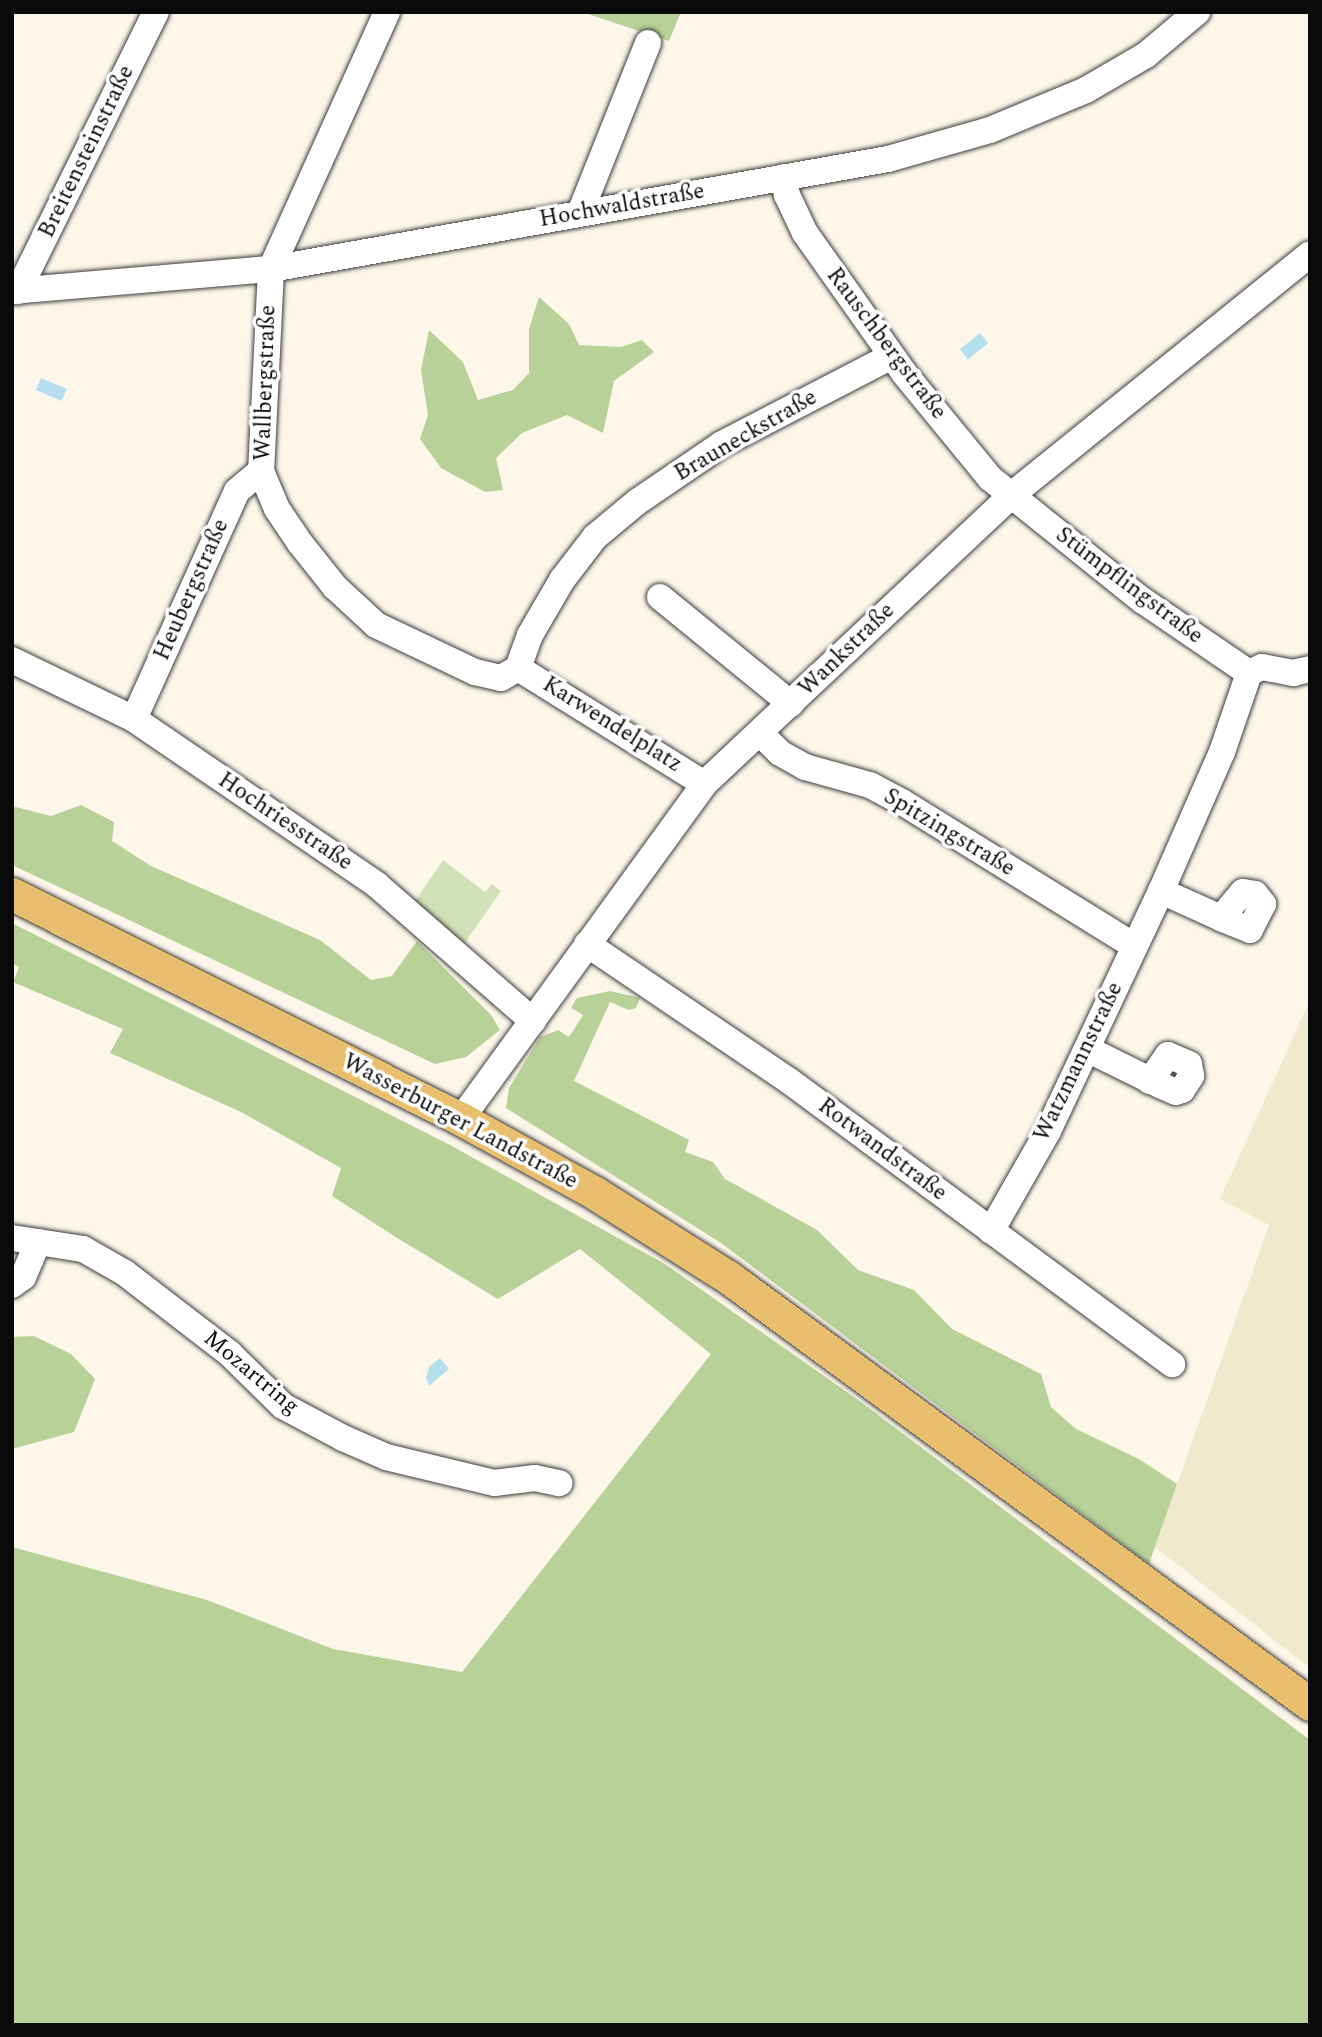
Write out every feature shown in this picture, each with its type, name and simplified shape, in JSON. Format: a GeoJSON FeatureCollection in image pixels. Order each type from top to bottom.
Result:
{"type":"FeatureCollection","features":[{"type":"Feature","properties":{"kind":"main road","name":"Wasserburger Landstraße"},"geometry":{"type":"LineString","coordinates":[[12,894],[461,1119],[595,1193],[694,1256],[885,1390],[1310,1704]]}},
{"type":"Feature","properties":{"kind":"street","name":"Breitensteinstraße"},"geometry":{"type":"LineString","coordinates":[[15,291],[156,12]]}},
{"type":"Feature","properties":{"kind":"street","name":"Wallbergstraße"},"geometry":{"type":"LineString","coordinates":[[387,12],[271,269],[261,471],[277,509],[300,543],[334,587],[376,625],[475,672],[501,678],[518,668]]}},
{"type":"Feature","properties":{"kind":"street","name":"Hochwaldstraße"},"geometry":{"type":"LineString","coordinates":[[15,291],[271,269],[888,159],[990,130],[1086,90],[1146,55],[1196,12]]}},
{"type":"Feature","properties":{"kind":"street"},"geometry":{"type":"LineString","coordinates":[[580,213],[648,43]]}},
{"type":"Feature","properties":{"kind":"street","name":"Rauschbergstraße"},"geometry":{"type":"LineString","coordinates":[[784,177],[787,195],[805,233],[892,356],[990,478],[1014,494]]}},
{"type":"Feature","properties":{"kind":"street","name":"Wankstraße"},"geometry":{"type":"LineString","coordinates":[[461,1119],[705,784],[1014,494],[1310,254]]}},
{"type":"Feature","properties":{"kind":"street","name":"Brauneckstraße"},"geometry":{"type":"LineString","coordinates":[[518,668],[528,638],[562,580],[595,537],[637,502],[722,444],[892,356]]}},
{"type":"Feature","properties":{"kind":"street","name":"Heubergstraße"},"geometry":{"type":"LineString","coordinates":[[134,719],[237,491],[261,471]]}},
{"type":"Feature","properties":{"kind":"street","name":"Stümpflingstraße"},"geometry":{"type":"LineString","coordinates":[[1014,494],[1102,569],[1249,673]]}},
{"type":"Feature","properties":{"kind":"street"},"geometry":{"type":"LineString","coordinates":[[660,597],[791,704]]}},
{"type":"Feature","properties":{"kind":"street","name":"Hochriesstraße"},"geometry":{"type":"LineString","coordinates":[[12,660],[134,719],[377,885],[533,1021]]}},
{"type":"Feature","properties":{"kind":"street"},"geometry":{"type":"LineString","coordinates":[[1249,673],[1262,667],[1293,673],[1310,669]]}},
{"type":"Feature","properties":{"kind":"street","name":"Karwendelplatz"},"geometry":{"type":"LineString","coordinates":[[518,668],[705,784]]}},
{"type":"Feature","properties":{"kind":"street","name":"Watzmannstraße"},"geometry":{"type":"LineString","coordinates":[[991,1231],[1048,1131],[1161,891],[1222,752],[1249,673]]}},
{"type":"Feature","properties":{"kind":"street","name":"Spitzingstraße"},"geometry":{"type":"LineString","coordinates":[[760,733],[780,753],[805,767],[870,785],[902,802],[1134,946]]}},
{"type":"Feature","properties":{"kind":"street"},"geometry":{"type":"LineString","coordinates":[[1161,891],[1221,918]]}},
{"type":"Feature","properties":{"kind":"street","name":"Rotwandstraße"},"geometry":{"type":"LineString","coordinates":[[587,944],[788,1080],[1172,1364]]}},
{"type":"Feature","properties":{"kind":"street"},"geometry":{"type":"LineString","coordinates":[[1087,1049],[1150,1080]]}},
{"type":"Feature","properties":{"kind":"street","name":"Mozartring"},"geometry":{"type":"LineString","coordinates":[[12,1238],[83,1249],[125,1273],[230,1354],[283,1406],[343,1438],[386,1457],[494,1483],[535,1478],[559,1483]]}},
{"type":"Feature","properties":{"kind":"street"},"geometry":{"type":"LineString","coordinates":[[12,1285],[23,1277],[38,1241]]}},
{"type":"Feature","properties":{"kind":"shaded area"},"geometry":{"type":"Polygon","coordinates":[[[1310,1000],[1310,1668],[1155,1547],[1269,1225],[1220,1199],[1310,1000]]]}},
{"type":"Feature","properties":{"kind":"green space"},"geometry":{"type":"Polygon","coordinates":[[[582,12],[681,12],[669,41],[582,12]]]}},
{"type":"Feature","properties":{"kind":"green space"},"geometry":{"type":"Polygon","coordinates":[[[539,297],[569,324],[579,345],[621,347],[642,340],[654,352],[614,381],[603,433],[567,415],[522,433],[496,458],[503,490],[485,492],[441,468],[420,439],[428,415],[421,370],[429,330],[463,362],[478,400],[513,390],[529,373],[529,329],[539,297]]]}},
{"type":"Feature","properties":{"kind":"green space"},"geometry":{"type":"Polygon","coordinates":[[[81,805],[114,822],[112,841],[151,866],[320,940],[371,980],[392,976],[417,941],[491,1015],[500,1030],[466,1057],[435,1064],[12,865],[12,806],[51,816],[81,805]]]}},
{"type":"Feature","properties":{"kind":"green space"},"geometry":{"type":"Polygon","coordinates":[[[443,860],[485,892],[492,884],[501,891],[464,944],[415,901],[443,860]]]}},
{"type":"Feature","properties":{"kind":"green space"},"geometry":{"type":"Polygon","coordinates":[[[12,923],[450,1145],[665,1264],[861,1402],[1310,1740],[1310,2025],[12,2025],[12,1547],[207,1600],[333,1649],[462,1672],[711,1354],[580,1249],[498,1299],[394,1236],[332,1196],[341,1168],[241,1112],[110,1053],[123,1029],[13,982],[19,967],[12,963],[12,923]]]}},
{"type":"Feature","properties":{"kind":"green space"},"geometry":{"type":"Polygon","coordinates":[[[610,991],[640,998],[636,1008],[629,1010],[610,1002],[574,1081],[689,1140],[685,1152],[713,1162],[725,1179],[817,1230],[858,1270],[914,1290],[952,1329],[1041,1374],[1051,1407],[1076,1429],[1139,1459],[1177,1484],[1149,1564],[721,1243],[506,1108],[509,1088],[540,1037],[558,1030],[569,1037],[583,1015],[571,1008],[577,998],[610,991]]]}},
{"type":"Feature","properties":{"kind":"green space"},"geometry":{"type":"Polygon","coordinates":[[[34,1336],[71,1354],[95,1379],[74,1432],[12,1449],[12,1337],[34,1336]]]}},
{"type":"Feature","properties":{"kind":"water"},"geometry":{"type":"Polygon","coordinates":[[[980,333],[988,343],[968,359],[960,349],[980,333]]]}},
{"type":"Feature","properties":{"kind":"water"},"geometry":{"type":"Polygon","coordinates":[[[41,378],[67,389],[62,401],[36,390],[41,378]]]}},
{"type":"Feature","properties":{"kind":"water"},"geometry":{"type":"Polygon","coordinates":[[[440,1358],[449,1369],[429,1386],[426,1378],[429,1367],[440,1358]]]}}]}
